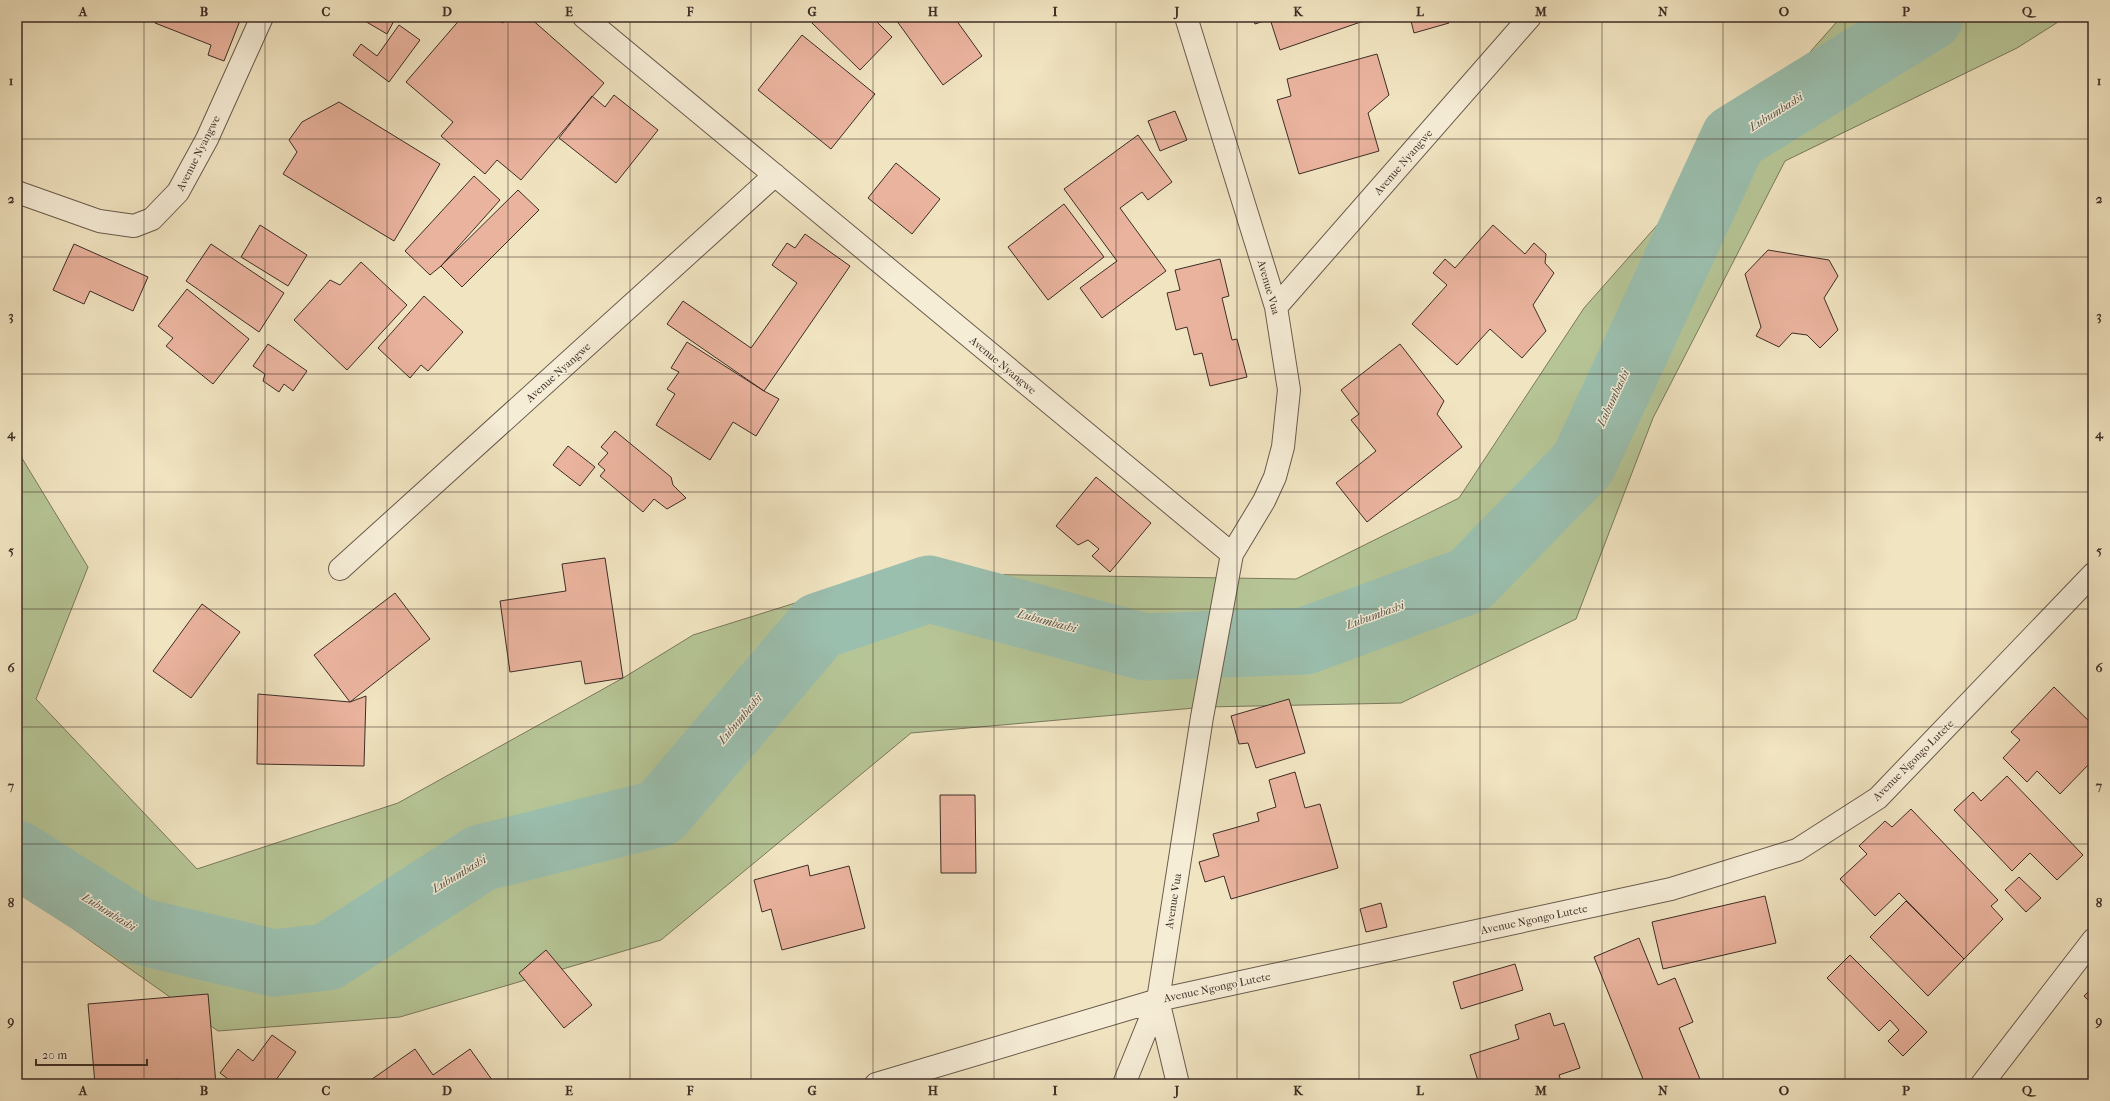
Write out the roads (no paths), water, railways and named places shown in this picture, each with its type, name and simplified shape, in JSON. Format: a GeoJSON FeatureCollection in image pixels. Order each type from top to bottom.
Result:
{"type":"FeatureCollection","features":[{"type":"Feature","properties":{"kind":"street","name":"Avenue Nyangwe"},"geometry":{"type":"LineString","coordinates":[[17,192],[99,221],[134,226],[152,219],[178,192],[207,139],[262,17]]}},
{"type":"Feature","properties":{"kind":"street","name":"Avenue Nyangwe"},"geometry":{"type":"LineString","coordinates":[[584,17],[775,175],[1230,563]]}},
{"type":"Feature","properties":{"kind":"street","name":"Avenue Vua"},"geometry":{"type":"LineString","coordinates":[[1178,1084],[1158,1000],[1202,717],[1230,563],[1264,501],[1275,477],[1283,447],[1289,390],[1276,307],[1186,17]]}},
{"type":"Feature","properties":{"kind":"street","name":"Avenue Nyangwe"},"geometry":{"type":"LineString","coordinates":[[1276,307],[1530,17]]}},
{"type":"Feature","properties":{"kind":"street","name":"Avenue Nyangwe"},"geometry":{"type":"LineString","coordinates":[[340,569],[775,175]]}},
{"type":"Feature","properties":{"kind":"street","name":"Avenue Ngongo Lutete"},"geometry":{"type":"LineString","coordinates":[[876,1084],[1158,1000],[1671,889],[1797,850],[1878,798],[2093,574]]}},
{"type":"Feature","properties":{"kind":"street"},"geometry":{"type":"LineString","coordinates":[[1982,1084],[2093,940]]}},
{"type":"Feature","properties":{"kind":"street"},"geometry":{"type":"LineString","coordinates":[[1124,1084],[1158,1000]]}},
{"type":"Feature","properties":{"kind":"waterway","name":"Lubumbashi"},"geometry":{"type":"LineString","coordinates":[[17,854],[138,931],[274,963],[327,957],[481,858],[660,813],[819,626],[929,589],[1145,647],[1305,641],[1470,580],[1583,464],[1734,138],[1930,17]]}}]}
